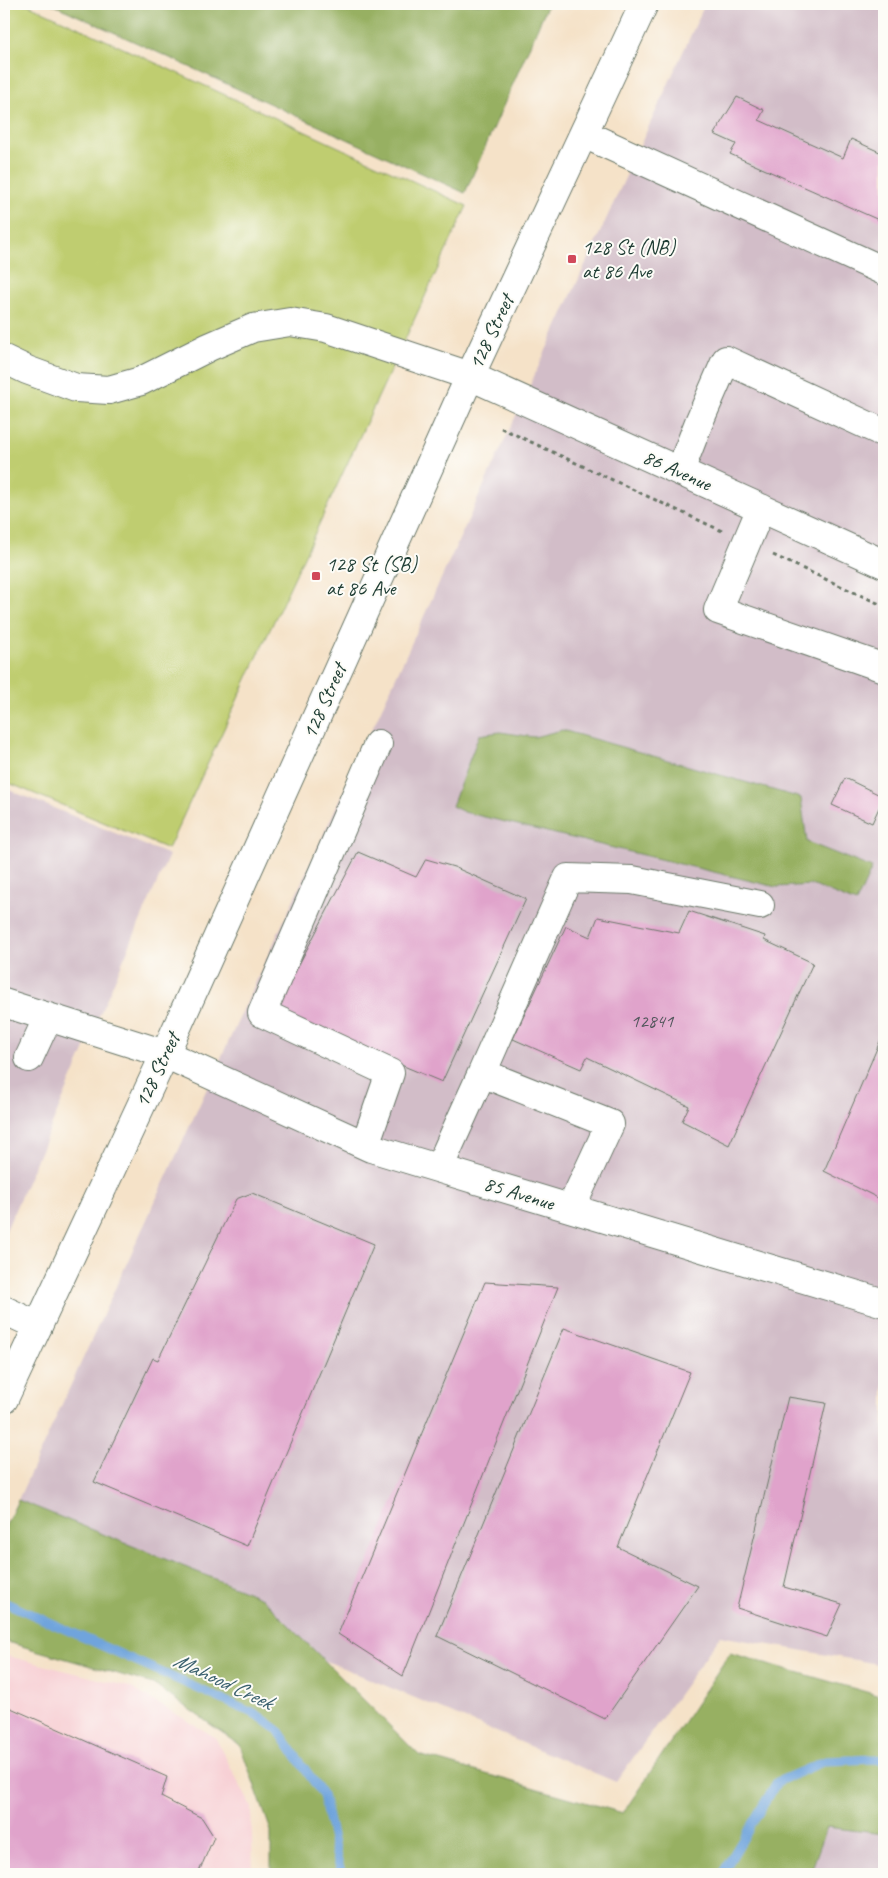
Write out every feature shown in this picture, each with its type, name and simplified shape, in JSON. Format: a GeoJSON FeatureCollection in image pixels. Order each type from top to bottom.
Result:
{"type":"FeatureCollection","features":[{"type":"Feature","properties":{"kind":"main road","name":"128 Street"},"geometry":{"type":"LineString","coordinates":[[4,1399],[165,1054],[470,376],[644,4]]}},
{"type":"Feature","properties":{"kind":"main road"},"geometry":{"type":"LineString","coordinates":[[584,134],[884,271]]}},
{"type":"Feature","properties":{"kind":"main road","name":"86 Avenue"},"geometry":{"type":"LineString","coordinates":[[4,359],[27,370],[76,388],[108,390],[141,381],[252,328],[290,322],[326,328],[470,376],[884,564]]}},
{"type":"Feature","properties":{"kind":"main road"},"geometry":{"type":"LineString","coordinates":[[680,471],[726,360],[884,433]]}},
{"type":"Feature","properties":{"kind":"main road"},"geometry":{"type":"LineString","coordinates":[[761,508],[718,610],[884,668]]}},
{"type":"Feature","properties":{"kind":"main road"},"geometry":{"type":"LineString","coordinates":[[365,1145],[390,1072],[262,1013],[378,744]]}},
{"type":"Feature","properties":{"kind":"main road"},"geometry":{"type":"LineString","coordinates":[[439,1168],[568,878],[632,880],[760,905]]}},
{"type":"Feature","properties":{"kind":"main road","name":"85 Avenue"},"geometry":{"type":"LineString","coordinates":[[4,1003],[165,1054],[365,1145],[884,1303]]}},
{"type":"Feature","properties":{"kind":"main road"},"geometry":{"type":"LineString","coordinates":[[29,1058],[48,1017]]}},
{"type":"Feature","properties":{"kind":"main road"},"geometry":{"type":"LineString","coordinates":[[482,1073],[610,1124],[570,1208]]}},
{"type":"Feature","properties":{"kind":"main road"},"geometry":{"type":"LineString","coordinates":[[4,1310],[38,1326]]}},
{"type":"Feature","properties":{"kind":"path"},"geometry":{"type":"LineString","coordinates":[[501,428],[884,606]]}},
{"type":"Feature","properties":{"kind":"shaded area"},"geometry":{"type":"Polygon","coordinates":[[[705,4],[884,4],[884,1665],[720,1636],[616,1782],[324,1660],[262,1598],[18,1500],[705,4]]]}},
{"type":"Feature","properties":{"kind":"shaded area"},"geometry":{"type":"Polygon","coordinates":[[[4,788],[169,855],[4,1235],[4,788]]]}},
{"type":"Feature","properties":{"kind":"shaded area"},"geometry":{"type":"Polygon","coordinates":[[[4,1655],[130,1687],[215,1737],[251,1806],[253,1874],[4,1874],[4,1655]]]}},
{"type":"Feature","properties":{"kind":"shaded area"},"geometry":{"type":"Polygon","coordinates":[[[827,1827],[884,1834],[884,1874],[810,1874],[827,1827]]]}},
{"type":"Feature","properties":{"kind":"green space"},"geometry":{"type":"Polygon","coordinates":[[[4,4],[27,4],[467,206],[168,849],[4,781],[4,4]]]}},
{"type":"Feature","properties":{"kind":"green space"},"geometry":{"type":"Polygon","coordinates":[[[52,4],[548,4],[465,193],[52,4]]]}},
{"type":"Feature","properties":{"kind":"green space"},"geometry":{"type":"Polygon","coordinates":[[[562,730],[801,798],[807,842],[872,868],[856,903],[812,885],[776,887],[464,812],[452,806],[479,735],[500,732],[534,737],[562,730]]]}},
{"type":"Feature","properties":{"kind":"green space"},"geometry":{"type":"Polygon","coordinates":[[[18,1500],[262,1598],[419,1755],[623,1813],[730,1653],[884,1697],[884,1834],[827,1827],[810,1874],[271,1874],[271,1831],[240,1745],[153,1684],[4,1641],[4,1529],[18,1500]]]}},
{"type":"Feature","properties":{"kind":"building"},"geometry":{"type":"Polygon","coordinates":[[[737,97],[764,110],[759,120],[843,158],[851,139],[884,154],[884,214],[881,221],[730,154],[736,144],[714,134],[737,97]]]}},
{"type":"Feature","properties":{"kind":"building"},"geometry":{"type":"Polygon","coordinates":[[[845,778],[884,797],[872,823],[832,805],[845,778]]]}},
{"type":"Feature","properties":{"kind":"building"},"geometry":{"type":"Polygon","coordinates":[[[358,852],[416,877],[426,859],[454,867],[526,899],[442,1082],[274,1012],[358,852]]]}},
{"type":"Feature","properties":{"kind":"building"},"geometry":{"type":"Polygon","coordinates":[[[689,911],[765,936],[764,940],[813,963],[729,1145],[682,1121],[689,1106],[587,1057],[581,1069],[513,1039],[566,926],[590,937],[598,917],[679,933],[689,911]]]}},
{"type":"Feature","properties":{"kind":"building"},"geometry":{"type":"Polygon","coordinates":[[[884,1032],[884,1201],[824,1171],[884,1032]]]}},
{"type":"Feature","properties":{"kind":"building"},"geometry":{"type":"Polygon","coordinates":[[[252,1193],[374,1244],[247,1546],[94,1482],[153,1358],[158,1360],[236,1199],[252,1193]]]}},
{"type":"Feature","properties":{"kind":"building"},"geometry":{"type":"Polygon","coordinates":[[[485,1282],[558,1287],[403,1676],[338,1634],[485,1282]]]}},
{"type":"Feature","properties":{"kind":"building"},"geometry":{"type":"Polygon","coordinates":[[[564,1328],[690,1372],[618,1547],[698,1586],[605,1719],[437,1636],[564,1328]]]}},
{"type":"Feature","properties":{"kind":"building"},"geometry":{"type":"Polygon","coordinates":[[[788,1397],[826,1403],[784,1587],[842,1604],[827,1637],[737,1608],[788,1397]]]}},
{"type":"Feature","properties":{"kind":"building"},"geometry":{"type":"Polygon","coordinates":[[[4,1705],[167,1777],[161,1797],[202,1818],[214,1837],[198,1874],[4,1874],[4,1705]]]}},
{"type":"Feature","properties":{"kind":"waterway","name":"Mahood Creek"},"geometry":{"type":"LineString","coordinates":[[4,1602],[259,1716],[278,1730],[323,1795],[342,1874]]}},
{"type":"Feature","properties":{"kind":"waterway","name":"Mahood Creek"},"geometry":{"type":"LineString","coordinates":[[722,1874],[777,1782],[825,1761],[875,1759],[884,1761]]}},
{"type":"Feature","properties":{"kind":"place","name":"128 St (NB) at 86 Ave"},"geometry":{"type":"Point","coordinates":[572,259]}},
{"type":"Feature","properties":{"kind":"place","name":"128 St (SB) at 86 Ave"},"geometry":{"type":"Point","coordinates":[316,576]}}]}
